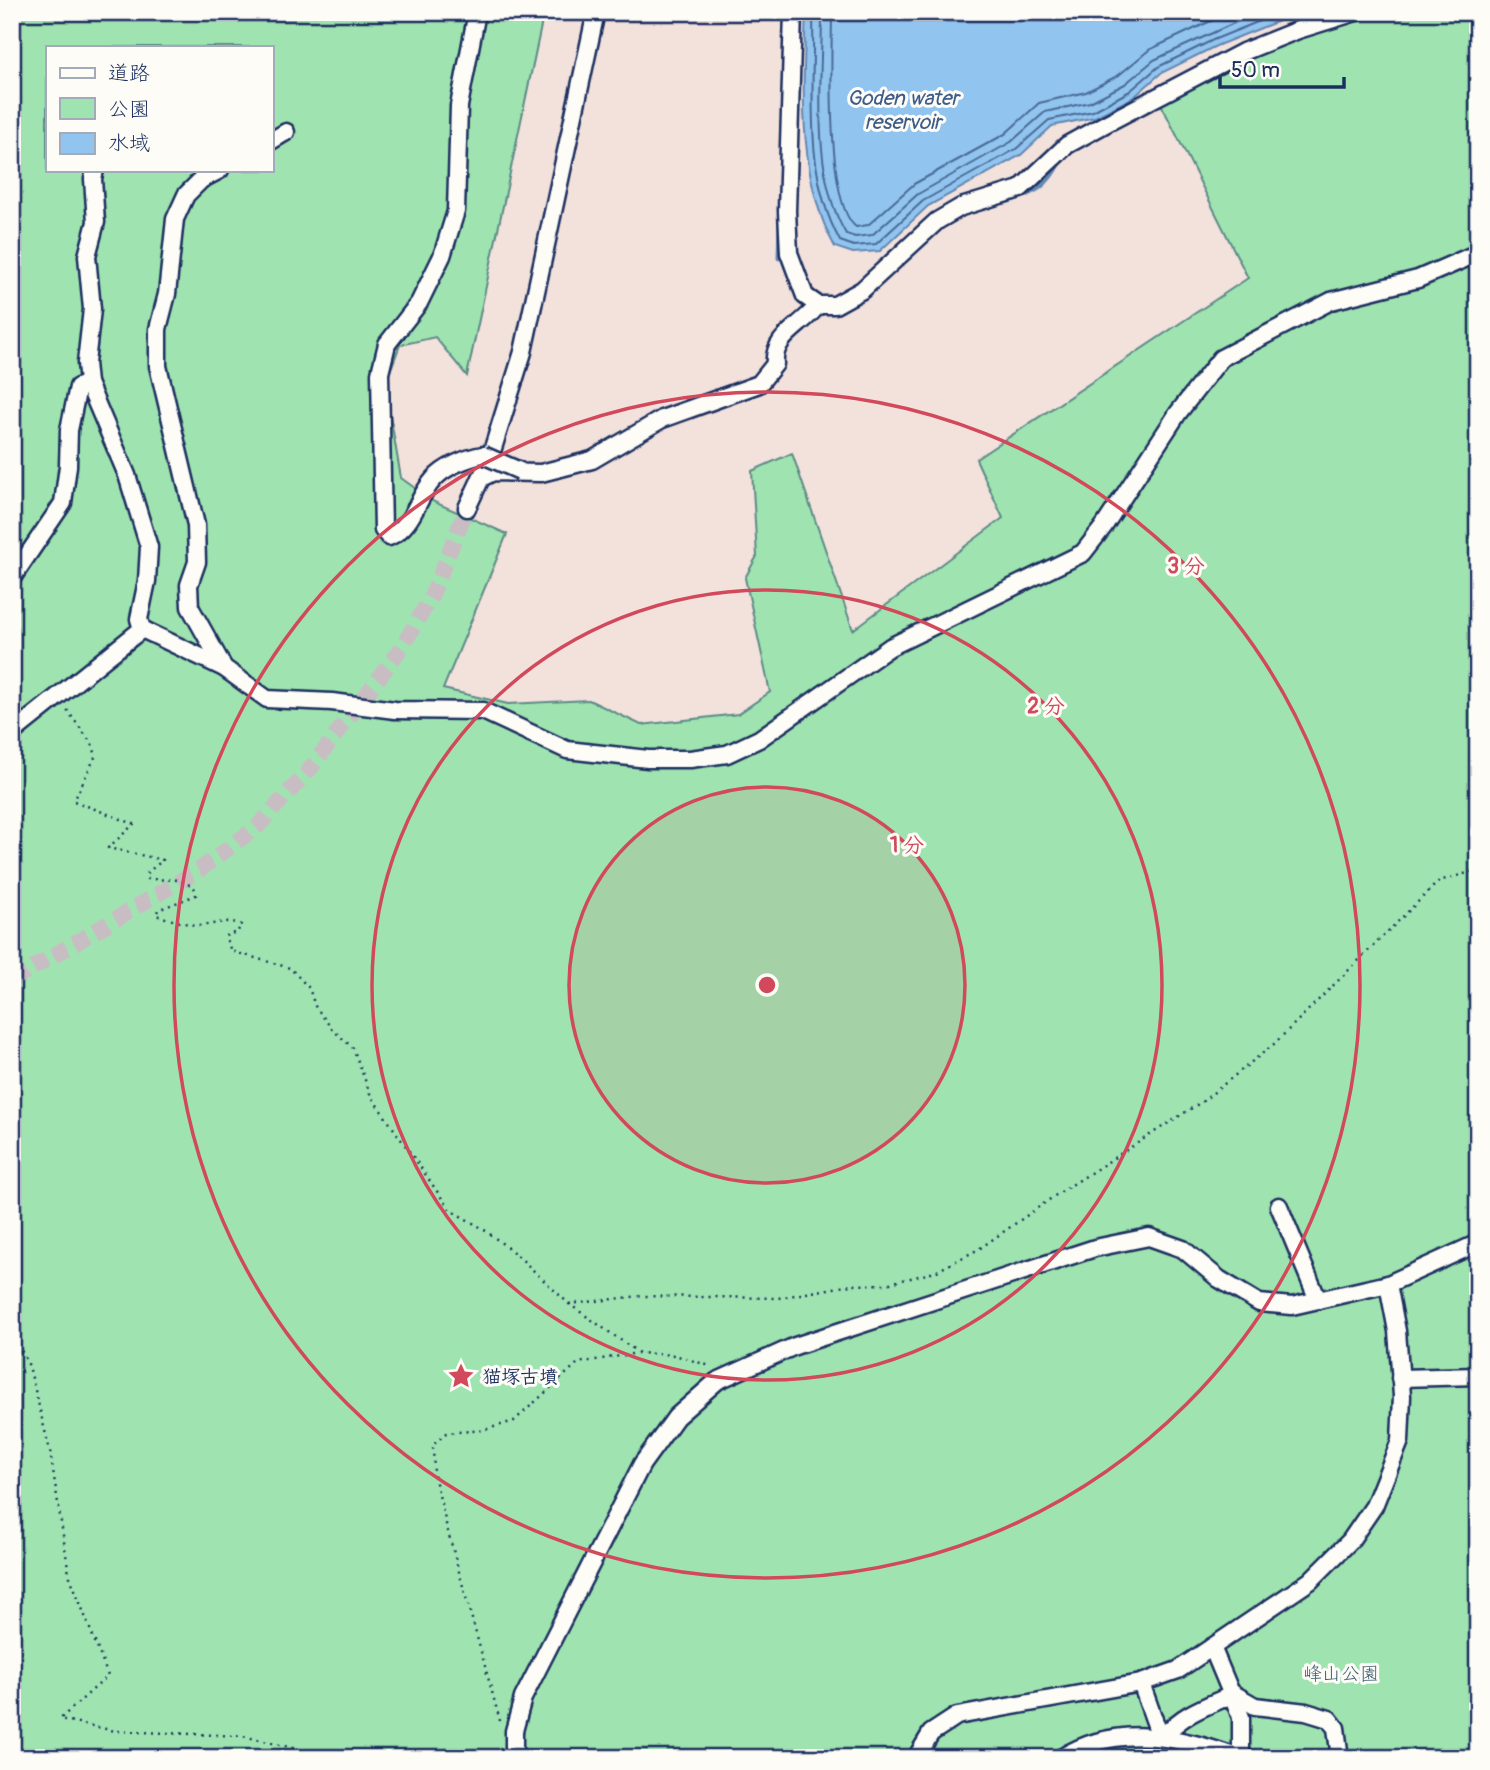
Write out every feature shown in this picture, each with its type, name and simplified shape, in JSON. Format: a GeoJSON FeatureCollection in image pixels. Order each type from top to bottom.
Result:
{"type":"FeatureCollection","features":[{"type":"Feature","properties":{"kind":"street"},"geometry":{"type":"LineString","coordinates":[[477,12],[459,106],[456,211],[442,256],[419,303],[387,344],[380,373],[383,530],[389,537],[402,531],[433,479],[469,458],[483,455],[520,471]]}},
{"type":"Feature","properties":{"kind":"street"},"geometry":{"type":"LineString","coordinates":[[467,508],[481,478],[523,352],[596,12]]}},
{"type":"Feature","properties":{"kind":"street"},"geometry":{"type":"LineString","coordinates":[[793,12],[787,211],[789,253],[805,296],[818,305],[835,304],[862,290],[937,221],[961,207],[1020,189],[1067,145],[1107,123],[1243,52],[1298,30],[1356,12]]}},
{"type":"Feature","properties":{"kind":"street"},"geometry":{"type":"LineString","coordinates":[[273,140],[286,132]]}},
{"type":"Feature","properties":{"kind":"street"},"geometry":{"type":"LineString","coordinates":[[95,172],[96,222],[87,256],[92,309],[86,363],[88,383],[127,475],[149,547],[147,581],[139,619],[142,629],[224,668],[267,699],[332,702],[395,710],[483,710],[567,750],[648,759],[690,759],[727,754],[759,739],[890,647],[1083,553],[1104,526],[1178,413],[1221,358],[1331,301],[1418,279],[1478,253]]}},
{"type":"Feature","properties":{"kind":"street"},"geometry":{"type":"LineString","coordinates":[[216,172],[201,180],[186,195],[175,219],[167,294],[158,329],[159,366],[196,525],[197,562],[189,585],[190,607],[224,668]]}},
{"type":"Feature","properties":{"kind":"street"},"geometry":{"type":"LineString","coordinates":[[481,478],[493,472],[541,473],[592,460],[662,419],[759,384],[775,364],[774,351],[778,342],[808,319],[818,305]]}},
{"type":"Feature","properties":{"kind":"street"},"geometry":{"type":"LineString","coordinates":[[12,578],[63,503],[69,430],[78,387],[88,383]]}},
{"type":"Feature","properties":{"kind":"street"},"geometry":{"type":"LineString","coordinates":[[12,733],[142,629]]}},
{"type":"Feature","properties":{"kind":"street"},"geometry":{"type":"LineString","coordinates":[[1279,1206],[1318,1300]]}},
{"type":"Feature","properties":{"kind":"street"},"geometry":{"type":"LineString","coordinates":[[514,1758],[514,1731],[523,1698],[642,1464],[676,1417],[717,1381],[796,1346],[1096,1248],[1149,1237],[1183,1249],[1219,1279],[1259,1303],[1292,1306],[1388,1284],[1478,1243]]}},
{"type":"Feature","properties":{"kind":"street"},"geometry":{"type":"LineString","coordinates":[[916,1758],[931,1733],[957,1716],[1141,1683],[1178,1670],[1310,1581],[1350,1541],[1374,1506],[1400,1441],[1397,1331],[1388,1284]]}},
{"type":"Feature","properties":{"kind":"street"},"geometry":{"type":"LineString","coordinates":[[1400,1378],[1478,1376]]}},
{"type":"Feature","properties":{"kind":"street"},"geometry":{"type":"LineString","coordinates":[[1061,1758],[1097,1741],[1160,1736],[1184,1739],[1240,1758],[1241,1717],[1234,1694],[1212,1647]]}},
{"type":"Feature","properties":{"kind":"street"},"geometry":{"type":"LineString","coordinates":[[1141,1683],[1160,1736]]}},
{"type":"Feature","properties":{"kind":"street"},"geometry":{"type":"LineString","coordinates":[[1160,1736],[1176,1722],[1205,1704],[1234,1694],[1255,1706],[1306,1712],[1329,1719],[1336,1728],[1340,1758]]}},
{"type":"Feature","properties":{"kind":"path"},"geometry":{"type":"LineString","coordinates":[[59,696],[92,744],[96,755],[74,801],[134,824],[108,848],[163,860],[148,872],[147,878],[179,880],[194,887],[196,895],[190,900],[158,910],[156,915],[199,926],[234,921],[242,925],[237,932],[225,936],[231,951],[290,968],[309,988],[315,1006],[332,1029],[353,1048],[371,1096],[450,1210],[482,1228],[517,1255],[569,1304],[639,1353]]}},
{"type":"Feature","properties":{"kind":"path"},"geometry":{"type":"LineString","coordinates":[[569,1304],[666,1296],[778,1298],[851,1286],[886,1284],[935,1272],[979,1249],[1056,1195],[1203,1101],[1274,1044],[1439,881],[1478,870]]}},
{"type":"Feature","properties":{"kind":"path"},"geometry":{"type":"LineString","coordinates":[[12,1332],[29,1366],[50,1451],[69,1574],[108,1676],[60,1719],[115,1731],[243,1736],[334,1758]]}},
{"type":"Feature","properties":{"kind":"path"},"geometry":{"type":"LineString","coordinates":[[504,1731],[494,1705],[447,1528],[435,1475],[433,1445],[446,1433],[484,1430],[514,1421],[578,1363],[639,1353],[675,1354],[733,1374]]}},
{"type":"Feature","properties":{"kind":"green space","name":"峰山公園"},"geometry":{"type":"Polygon","coordinates":[[[12,12],[544,12],[467,376],[435,337],[400,345],[385,385],[401,478],[434,502],[507,534],[443,689],[508,704],[589,700],[641,725],[738,714],[770,692],[745,578],[757,556],[752,471],[792,453],[853,630],[1003,518],[976,459],[1248,278],[1161,104],[1273,48],[1382,12],[1478,12],[1478,1758],[12,1758],[12,12]]]}},
{"type":"Feature","properties":{"kind":"water","name":"Goden water reservoir"},"geometry":{"type":"Polygon","coordinates":[[[806,12],[1301,12],[1216,46],[1161,73],[1134,97],[1095,117],[1052,126],[1021,155],[928,206],[880,251],[853,253],[835,247],[814,192],[808,163],[804,102],[806,12]]]}},
{"type":"Feature","properties":{"kind":"waterway"},"geometry":{"type":"LineString","coordinates":[[1355,18],[1389,12]]}},
{"type":"Feature","properties":{"kind":"waterway"},"geometry":{"type":"LineString","coordinates":[[1005,202],[1039,188],[1051,177],[1061,159]]}},
{"type":"Feature","properties":{"kind":"waterway"},"geometry":{"type":"LineString","coordinates":[[779,258],[780,222]]}},
{"type":"Feature","properties":{"kind":"tunnel"},"geometry":{"type":"LineString","coordinates":[[12,980],[202,868],[258,826],[310,769],[402,647],[431,597],[467,508]]}},
{"type":"Feature","properties":{"kind":"place","name":"猫塚古墳"},"geometry":{"type":"Point","coordinates":[461,1376]}}]}
